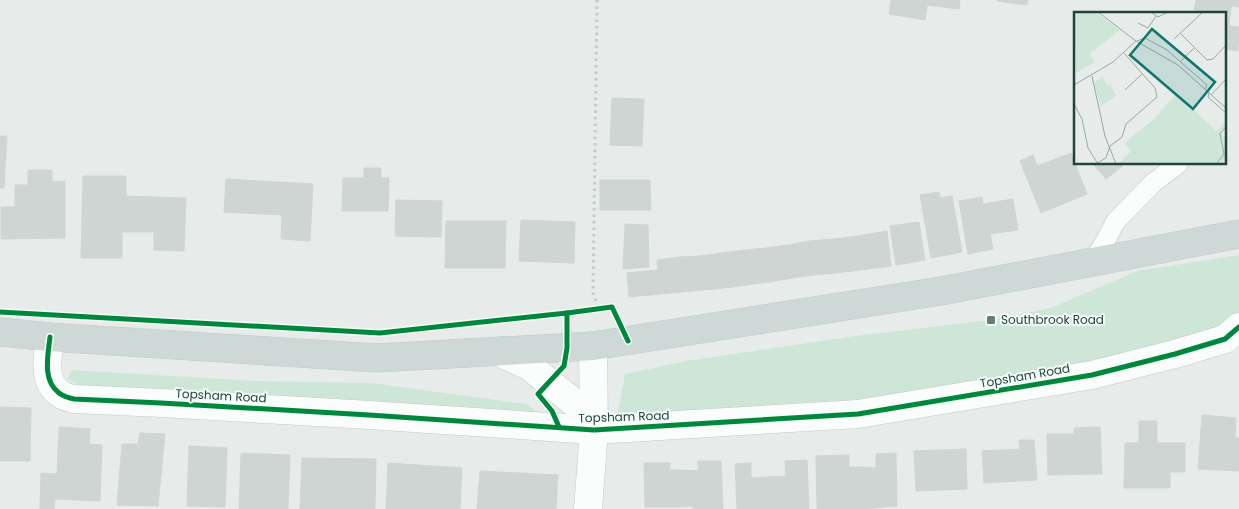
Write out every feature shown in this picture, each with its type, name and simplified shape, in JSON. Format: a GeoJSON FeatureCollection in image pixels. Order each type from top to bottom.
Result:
{"type":"FeatureCollection","features":[{"type":"Feature","properties":{"kind":"main road"},"geometry":{"type":"LineString","coordinates":[[0,332],[50,337],[377,358],[592,346],[941,291],[1239,234]]}},
{"type":"Feature","properties":{"kind":"street","name":"Topsham Road"},"geometry":{"type":"LineString","coordinates":[[50,337],[47,373],[51,385],[61,395],[74,399],[594,424],[858,414],[1092,375],[1225,339],[1239,327]]}},
{"type":"Feature","properties":{"kind":"street"},"geometry":{"type":"LineString","coordinates":[[588,509],[594,424],[592,346]]}},
{"type":"Feature","properties":{"kind":"street"},"geometry":{"type":"LineString","coordinates":[[500,351],[529,366],[594,424]]}},
{"type":"Feature","properties":{"kind":"lane"},"geometry":{"type":"LineString","coordinates":[[1090,262],[1102,248],[1116,221],[1153,183],[1177,165]]}},
{"type":"Feature","properties":{"kind":"path"},"geometry":{"type":"LineString","coordinates":[[597,0],[593,293],[598,309]]}},
{"type":"Feature","properties":{"kind":"path"},"geometry":{"type":"LineString","coordinates":[[591,310],[605,308]]}},
{"type":"Feature","properties":{"kind":"green space"},"geometry":{"type":"Polygon","coordinates":[[[1239,255],[1239,319],[1233,325],[1119,357],[838,410],[621,428],[618,413],[625,374],[686,361],[855,336],[990,320],[1051,308],[1137,271],[1239,255]]]}},
{"type":"Feature","properties":{"kind":"green space"},"geometry":{"type":"Polygon","coordinates":[[[72,370],[258,381],[371,383],[527,404],[543,418],[184,390],[85,388],[67,379],[72,370]]]}},
{"type":"Feature","properties":{"kind":"building"},"geometry":{"type":"Polygon","coordinates":[[[891,0],[928,0],[925,20],[889,14],[891,0]]]}},
{"type":"Feature","properties":{"kind":"building"},"geometry":{"type":"Polygon","coordinates":[[[928,0],[960,0],[959,9],[927,5],[928,0]]]}},
{"type":"Feature","properties":{"kind":"building"},"geometry":{"type":"Polygon","coordinates":[[[997,0],[1028,0],[1027,5],[997,0]]]}},
{"type":"Feature","properties":{"kind":"building"},"geometry":{"type":"Polygon","coordinates":[[[1196,0],[1239,0],[1239,7],[1231,6],[1230,16],[1226,16],[1226,12],[1194,12],[1196,0]]]}},
{"type":"Feature","properties":{"kind":"building"},"geometry":{"type":"Polygon","coordinates":[[[1226,16],[1230,16],[1229,26],[1239,27],[1238,51],[1226,49],[1226,16]]]}},
{"type":"Feature","properties":{"kind":"building"},"geometry":{"type":"Polygon","coordinates":[[[612,98],[644,99],[642,146],[610,145],[612,98]]]}},
{"type":"Feature","properties":{"kind":"building"},"geometry":{"type":"Polygon","coordinates":[[[0,136],[7,136],[4,188],[0,188],[0,136]]]}},
{"type":"Feature","properties":{"kind":"building"},"geometry":{"type":"Polygon","coordinates":[[[1071,153],[1074,165],[1076,165],[1087,194],[1041,213],[1020,161],[1033,155],[1037,166],[1071,153]]]}},
{"type":"Feature","properties":{"kind":"building"},"geometry":{"type":"Polygon","coordinates":[[[1094,165],[1124,165],[1106,179],[1094,165]]]}},
{"type":"Feature","properties":{"kind":"building"},"geometry":{"type":"Polygon","coordinates":[[[364,168],[381,168],[381,178],[389,178],[388,211],[342,211],[343,178],[364,178],[364,168]]]}},
{"type":"Feature","properties":{"kind":"building"},"geometry":{"type":"Polygon","coordinates":[[[28,170],[52,170],[52,182],[65,181],[65,238],[1,239],[1,207],[15,207],[15,185],[28,185],[28,170]]]}},
{"type":"Feature","properties":{"kind":"building"},"geometry":{"type":"Polygon","coordinates":[[[83,176],[126,176],[126,196],[186,198],[184,251],[154,250],[154,232],[122,232],[122,258],[81,258],[83,176]]]}},
{"type":"Feature","properties":{"kind":"building"},"geometry":{"type":"Polygon","coordinates":[[[226,179],[313,184],[310,241],[281,239],[282,215],[224,212],[226,179]]]}},
{"type":"Feature","properties":{"kind":"building"},"geometry":{"type":"Polygon","coordinates":[[[600,180],[650,180],[651,210],[600,210],[600,180]]]}},
{"type":"Feature","properties":{"kind":"building"},"geometry":{"type":"Polygon","coordinates":[[[939,192],[940,198],[952,196],[962,252],[931,258],[920,195],[939,192]]]}},
{"type":"Feature","properties":{"kind":"building"},"geometry":{"type":"Polygon","coordinates":[[[982,197],[983,204],[1013,199],[1018,230],[990,234],[993,249],[968,254],[959,201],[982,197]]]}},
{"type":"Feature","properties":{"kind":"building"},"geometry":{"type":"Polygon","coordinates":[[[396,200],[442,201],[441,237],[395,236],[396,200]]]}},
{"type":"Feature","properties":{"kind":"building"},"geometry":{"type":"Polygon","coordinates":[[[521,220],[546,221],[545,262],[519,261],[521,220]]]}},
{"type":"Feature","properties":{"kind":"building"},"geometry":{"type":"Polygon","coordinates":[[[446,221],[476,221],[475,268],[445,268],[446,221]]]}},
{"type":"Feature","properties":{"kind":"building"},"geometry":{"type":"Polygon","coordinates":[[[476,221],[506,221],[505,268],[475,268],[476,221]]]}},
{"type":"Feature","properties":{"kind":"building"},"geometry":{"type":"Polygon","coordinates":[[[546,221],[575,222],[574,263],[545,262],[546,221]]]}},
{"type":"Feature","properties":{"kind":"building"},"geometry":{"type":"Polygon","coordinates":[[[919,222],[925,260],[896,265],[890,226],[919,222]]]}},
{"type":"Feature","properties":{"kind":"building"},"geometry":{"type":"Polygon","coordinates":[[[625,224],[648,225],[649,267],[623,269],[625,224]]]}},
{"type":"Feature","properties":{"kind":"building"},"geometry":{"type":"Polygon","coordinates":[[[887,231],[891,266],[861,270],[859,236],[887,231]]]}},
{"type":"Feature","properties":{"kind":"building"},"geometry":{"type":"Polygon","coordinates":[[[859,236],[861,270],[835,273],[833,239],[859,236]]]}},
{"type":"Feature","properties":{"kind":"building"},"geometry":{"type":"Polygon","coordinates":[[[833,239],[835,273],[813,275],[809,241],[833,239]]]}},
{"type":"Feature","properties":{"kind":"building"},"geometry":{"type":"Polygon","coordinates":[[[809,241],[813,275],[792,278],[789,245],[809,241]]]}},
{"type":"Feature","properties":{"kind":"building"},"geometry":{"type":"Polygon","coordinates":[[[789,245],[792,278],[769,282],[766,248],[789,245]]]}},
{"type":"Feature","properties":{"kind":"building"},"geometry":{"type":"Polygon","coordinates":[[[766,248],[769,282],[747,285],[745,250],[766,248]]]}},
{"type":"Feature","properties":{"kind":"building"},"geometry":{"type":"Polygon","coordinates":[[[745,250],[747,285],[724,288],[721,253],[745,250]]]}},
{"type":"Feature","properties":{"kind":"building"},"geometry":{"type":"Polygon","coordinates":[[[721,253],[724,288],[703,290],[700,256],[721,253]]]}},
{"type":"Feature","properties":{"kind":"building"},"geometry":{"type":"Polygon","coordinates":[[[700,256],[703,290],[682,292],[679,257],[700,256]]]}},
{"type":"Feature","properties":{"kind":"building"},"geometry":{"type":"Polygon","coordinates":[[[679,257],[682,292],[660,294],[657,260],[679,257]]]}},
{"type":"Feature","properties":{"kind":"building"},"geometry":{"type":"Polygon","coordinates":[[[658,270],[660,294],[629,297],[627,273],[658,270]]]}},
{"type":"Feature","properties":{"kind":"building"},"geometry":{"type":"Polygon","coordinates":[[[0,407],[31,408],[30,461],[0,461],[0,407]]]}},
{"type":"Feature","properties":{"kind":"building"},"geometry":{"type":"Polygon","coordinates":[[[1202,415],[1236,418],[1235,438],[1239,438],[1239,471],[1198,469],[1202,415]]]}},
{"type":"Feature","properties":{"kind":"building"},"geometry":{"type":"Polygon","coordinates":[[[1139,421],[1157,421],[1157,443],[1185,443],[1185,472],[1170,472],[1170,488],[1124,488],[1125,443],[1139,443],[1139,421]]]}},
{"type":"Feature","properties":{"kind":"building"},"geometry":{"type":"Polygon","coordinates":[[[59,427],[90,429],[89,444],[102,445],[100,501],[55,499],[54,509],[40,509],[41,473],[57,474],[59,427]]]}},
{"type":"Feature","properties":{"kind":"building"},"geometry":{"type":"Polygon","coordinates":[[[1100,427],[1102,474],[1048,475],[1047,434],[1074,434],[1074,428],[1100,427]]]}},
{"type":"Feature","properties":{"kind":"building"},"geometry":{"type":"Polygon","coordinates":[[[140,433],[165,434],[158,506],[117,505],[122,444],[138,444],[140,433]]]}},
{"type":"Feature","properties":{"kind":"building"},"geometry":{"type":"Polygon","coordinates":[[[1019,440],[1034,440],[1037,480],[984,483],[982,451],[1020,449],[1019,440]]]}},
{"type":"Feature","properties":{"kind":"building"},"geometry":{"type":"Polygon","coordinates":[[[189,446],[227,448],[225,507],[187,506],[189,446]]]}},
{"type":"Feature","properties":{"kind":"building"},"geometry":{"type":"Polygon","coordinates":[[[966,449],[967,489],[916,491],[914,451],[966,449]]]}},
{"type":"Feature","properties":{"kind":"building"},"geometry":{"type":"Polygon","coordinates":[[[241,453],[290,455],[288,509],[239,509],[241,453]]]}},
{"type":"Feature","properties":{"kind":"building"},"geometry":{"type":"Polygon","coordinates":[[[896,453],[897,506],[862,509],[862,467],[876,468],[876,454],[896,453]]]}},
{"type":"Feature","properties":{"kind":"building"},"geometry":{"type":"Polygon","coordinates":[[[849,455],[849,467],[862,467],[862,509],[817,509],[816,456],[849,455]]]}},
{"type":"Feature","properties":{"kind":"building"},"geometry":{"type":"Polygon","coordinates":[[[302,458],[376,459],[375,509],[300,509],[302,458]]]}},
{"type":"Feature","properties":{"kind":"building"},"geometry":{"type":"Polygon","coordinates":[[[807,460],[809,509],[768,509],[767,477],[786,476],[785,461],[807,460]]]}},
{"type":"Feature","properties":{"kind":"building"},"geometry":{"type":"Polygon","coordinates":[[[698,461],[721,461],[723,509],[693,509],[693,506],[679,507],[679,470],[698,471],[698,461]]]}},
{"type":"Feature","properties":{"kind":"building"},"geometry":{"type":"Polygon","coordinates":[[[388,463],[462,468],[460,509],[386,509],[388,463]]]}},
{"type":"Feature","properties":{"kind":"building"},"geometry":{"type":"Polygon","coordinates":[[[644,463],[670,463],[670,470],[679,470],[679,507],[645,507],[644,463]]]}},
{"type":"Feature","properties":{"kind":"building"},"geometry":{"type":"Polygon","coordinates":[[[751,463],[751,478],[767,477],[768,509],[737,509],[735,464],[751,463]]]}},
{"type":"Feature","properties":{"kind":"building"},"geometry":{"type":"Polygon","coordinates":[[[480,471],[558,475],[556,509],[477,509],[480,471]]]}},
{"type":"Feature","properties":{"kind":"cycle path"},"geometry":{"type":"LineString","coordinates":[[567,313],[612,307],[628,341]]}},
{"type":"Feature","properties":{"kind":"cycle path"},"geometry":{"type":"LineString","coordinates":[[0,312],[380,333],[567,313],[567,348],[564,366],[538,394],[552,411],[559,427]]}},
{"type":"Feature","properties":{"kind":"cycle path"},"geometry":{"type":"LineString","coordinates":[[50,337],[47,360],[50,381],[59,393],[74,399],[369,415],[594,430],[858,414],[1092,375],[1225,339],[1239,327]]}},
{"type":"Feature","properties":{"kind":"place","name":"Southbrook Road"},"geometry":{"type":"Point","coordinates":[991,320]}}]}
